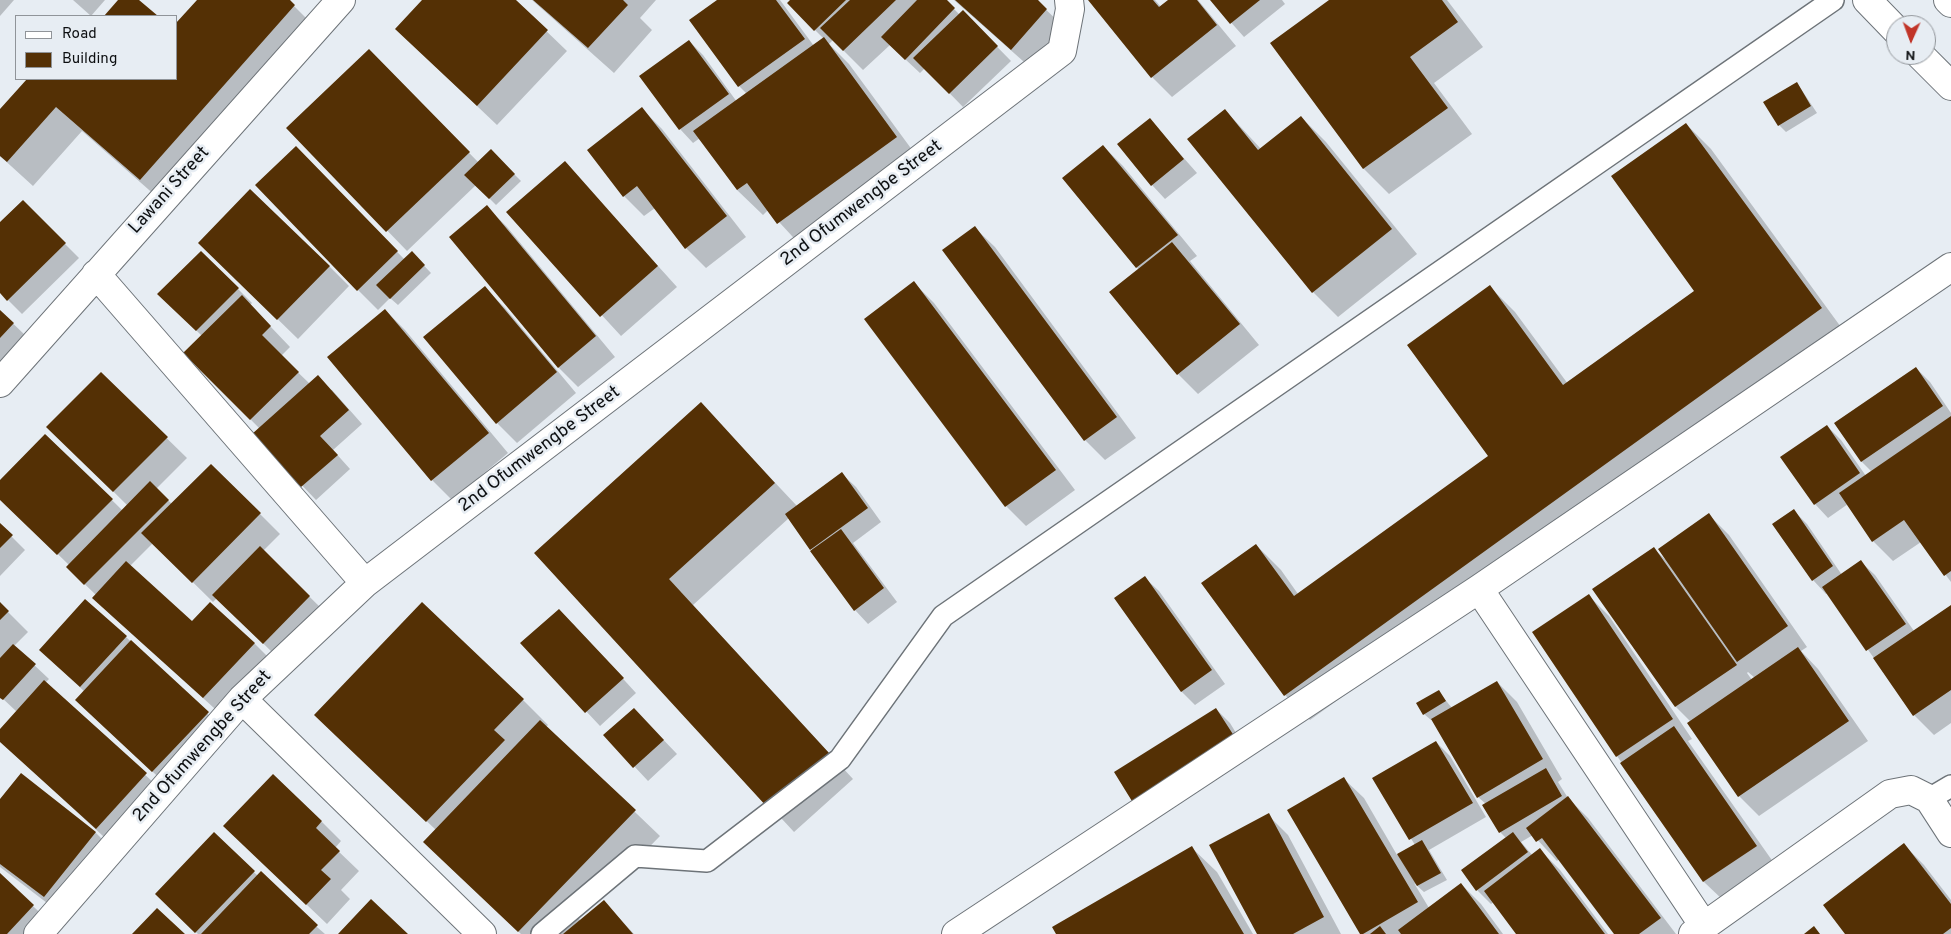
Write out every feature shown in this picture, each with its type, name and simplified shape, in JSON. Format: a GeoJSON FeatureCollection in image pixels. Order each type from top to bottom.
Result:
{"type":"FeatureCollection","features":[{"type":"Feature","properties":{"kind":"main road","name":"Lawani Street"},"geometry":{"type":"LineString","coordinates":[[0,383],[341,0]]}},
{"type":"Feature","properties":{"kind":"main road"},"geometry":{"type":"LineString","coordinates":[[1866,0],[1886,20]]}},
{"type":"Feature","properties":{"kind":"main road"},"geometry":{"type":"LineString","coordinates":[[1948,0],[1951,3]]}},
{"type":"Feature","properties":{"kind":"main road","name":"2nd Ofumwengbe Street"},"geometry":{"type":"LineString","coordinates":[[38,934],[242,698],[365,583],[1062,51],[1070,5]]}},
{"type":"Feature","properties":{"kind":"main road"},"geometry":{"type":"LineString","coordinates":[[1930,65],[1951,86]]}},
{"type":"Feature","properties":{"kind":"main road"},"geometry":{"type":"LineString","coordinates":[[956,934],[1479,589],[1951,267]]}},
{"type":"Feature","properties":{"kind":"main road"},"geometry":{"type":"LineString","coordinates":[[96,274],[365,583]]}},
{"type":"Feature","properties":{"kind":"main road"},"geometry":{"type":"LineString","coordinates":[[1479,589],[1699,930],[1890,794],[1911,790],[1940,793],[1951,833]]}},
{"type":"Feature","properties":{"kind":"main road"},"geometry":{"type":"LineString","coordinates":[[242,698],[482,934]]}},
{"type":"Feature","properties":{"kind":"lane"},"geometry":{"type":"LineString","coordinates":[[542,934],[634,856],[707,861],[840,759],[943,616],[1833,0]]}},
{"type":"Feature","properties":{"kind":"building"},"geometry":{"type":"Polygon","coordinates":[[[118,0],[139,0],[157,15],[105,15],[118,0]]]}},
{"type":"Feature","properties":{"kind":"building"},"geometry":{"type":"Polygon","coordinates":[[[197,0],[290,0],[295,5],[140,180],[56,107],[7,162],[0,156],[0,109],[26,80],[178,80],[178,21],[197,0]]]}},
{"type":"Feature","properties":{"kind":"building"},"geometry":{"type":"Polygon","coordinates":[[[422,0],[516,0],[548,30],[477,106],[395,29],[422,0]]]}},
{"type":"Feature","properties":{"kind":"building"},"geometry":{"type":"Polygon","coordinates":[[[533,0],[623,0],[628,5],[588,48],[533,0]]]}},
{"type":"Feature","properties":{"kind":"building"},"geometry":{"type":"Polygon","coordinates":[[[717,0],[776,0],[805,39],[738,87],[689,20],[717,0]]]}},
{"type":"Feature","properties":{"kind":"building"},"geometry":{"type":"Polygon","coordinates":[[[790,0],[846,0],[814,31],[787,3],[790,0]]]}},
{"type":"Feature","properties":{"kind":"building"},"geometry":{"type":"Polygon","coordinates":[[[850,0],[896,0],[843,51],[820,28],[850,0]]]}},
{"type":"Feature","properties":{"kind":"building"},"geometry":{"type":"Polygon","coordinates":[[[917,0],[947,0],[955,8],[905,60],[881,37],[917,0]]]}},
{"type":"Feature","properties":{"kind":"building"},"geometry":{"type":"Polygon","coordinates":[[[955,0],[1038,0],[1047,9],[1011,50],[955,0]]]}},
{"type":"Feature","properties":{"kind":"building"},"geometry":{"type":"Polygon","coordinates":[[[1088,0],[1153,0],[1159,7],[1168,0],[1197,0],[1217,25],[1151,78],[1088,0]]]}},
{"type":"Feature","properties":{"kind":"building"},"geometry":{"type":"Polygon","coordinates":[[[1210,0],[1260,0],[1230,24],[1210,0]]]}},
{"type":"Feature","properties":{"kind":"building"},"geometry":{"type":"Polygon","coordinates":[[[1329,0],[1442,0],[1458,22],[1410,57],[1448,108],[1363,169],[1270,43],[1329,0]]]}},
{"type":"Feature","properties":{"kind":"building"},"geometry":{"type":"Polygon","coordinates":[[[963,10],[998,46],[949,94],[913,58],[963,10]]]}},
{"type":"Feature","properties":{"kind":"building"},"geometry":{"type":"Polygon","coordinates":[[[824,37],[897,137],[777,224],[747,183],[737,190],[693,131],[824,37]]]}},
{"type":"Feature","properties":{"kind":"building"},"geometry":{"type":"Polygon","coordinates":[[[689,40],[729,94],[679,130],[639,76],[689,40]]]}},
{"type":"Feature","properties":{"kind":"building"},"geometry":{"type":"Polygon","coordinates":[[[369,49],[470,152],[386,232],[286,128],[369,49]]]}},
{"type":"Feature","properties":{"kind":"building"},"geometry":{"type":"Polygon","coordinates":[[[1797,82],[1811,106],[1778,126],[1763,102],[1797,82]]]}},
{"type":"Feature","properties":{"kind":"building"},"geometry":{"type":"Polygon","coordinates":[[[642,107],[727,216],[685,249],[637,186],[623,197],[587,150],[642,107]]]}},
{"type":"Feature","properties":{"kind":"building"},"geometry":{"type":"Polygon","coordinates":[[[1225,109],[1258,150],[1301,116],[1392,229],[1312,293],[1187,139],[1225,109]]]}},
{"type":"Feature","properties":{"kind":"building"},"geometry":{"type":"Polygon","coordinates":[[[1150,118],[1184,159],[1151,186],[1117,144],[1150,118]]]}},
{"type":"Feature","properties":{"kind":"building"},"geometry":{"type":"Polygon","coordinates":[[[1686,123],[1822,308],[1284,696],[1201,583],[1256,544],[1294,596],[1488,456],[1407,345],[1490,285],[1563,385],[1694,291],[1611,176],[1686,123]]]}},
{"type":"Feature","properties":{"kind":"building"},"geometry":{"type":"Polygon","coordinates":[[[1103,145],[1178,235],[1136,268],[1062,178],[1103,145]]]}},
{"type":"Feature","properties":{"kind":"building"},"geometry":{"type":"Polygon","coordinates":[[[296,146],[398,251],[357,291],[255,185],[296,146]]]}},
{"type":"Feature","properties":{"kind":"building"},"geometry":{"type":"Polygon","coordinates":[[[491,149],[515,174],[489,199],[464,175],[491,149]]]}},
{"type":"Feature","properties":{"kind":"building"},"geometry":{"type":"Polygon","coordinates":[[[565,161],[658,266],[600,317],[506,212],[565,161]]]}},
{"type":"Feature","properties":{"kind":"building"},"geometry":{"type":"Polygon","coordinates":[[[250,189],[330,266],[277,320],[198,243],[250,189]]]}},
{"type":"Feature","properties":{"kind":"building"},"geometry":{"type":"Polygon","coordinates":[[[23,200],[66,243],[7,301],[0,293],[0,222],[23,200]]]}},
{"type":"Feature","properties":{"kind":"building"},"geometry":{"type":"Polygon","coordinates":[[[487,205],[596,336],[558,368],[449,237],[487,205]]]}},
{"type":"Feature","properties":{"kind":"building"},"geometry":{"type":"Polygon","coordinates":[[[975,226],[1117,417],[1084,441],[942,250],[975,226]]]}},
{"type":"Feature","properties":{"kind":"building"},"geometry":{"type":"Polygon","coordinates":[[[1172,242],[1240,324],[1177,375],[1109,292],[1172,242]]]}},
{"type":"Feature","properties":{"kind":"building"},"geometry":{"type":"Polygon","coordinates":[[[201,251],[239,288],[196,331],[157,294],[201,251]]]}},
{"type":"Feature","properties":{"kind":"building"},"geometry":{"type":"Polygon","coordinates":[[[412,251],[425,265],[390,299],[376,285],[412,251]]]}},
{"type":"Feature","properties":{"kind":"building"},"geometry":{"type":"Polygon","coordinates":[[[914,281],[1056,470],[1005,507],[864,319],[914,281]]]}},
{"type":"Feature","properties":{"kind":"building"},"geometry":{"type":"Polygon","coordinates":[[[485,286],[557,372],[496,424],[423,337],[485,286]]]}},
{"type":"Feature","properties":{"kind":"building"},"geometry":{"type":"Polygon","coordinates":[[[242,295],[271,326],[262,335],[299,372],[250,420],[183,353],[242,295]]]}},
{"type":"Feature","properties":{"kind":"building"},"geometry":{"type":"Polygon","coordinates":[[[385,309],[489,433],[431,481],[327,357],[385,309]]]}},
{"type":"Feature","properties":{"kind":"building"},"geometry":{"type":"Polygon","coordinates":[[[0,310],[14,323],[0,338],[0,310]]]}},
{"type":"Feature","properties":{"kind":"building"},"geometry":{"type":"Polygon","coordinates":[[[1916,367],[1943,406],[1861,462],[1834,423],[1916,367]]]}},
{"type":"Feature","properties":{"kind":"building"},"geometry":{"type":"Polygon","coordinates":[[[101,372],[168,437],[113,492],[46,427],[101,372]]]}},
{"type":"Feature","properties":{"kind":"building"},"geometry":{"type":"Polygon","coordinates":[[[318,375],[349,410],[320,436],[338,455],[301,487],[252,434],[318,375]]]}},
{"type":"Feature","properties":{"kind":"building"},"geometry":{"type":"Polygon","coordinates":[[[701,402],[775,483],[669,579],[829,753],[768,808],[534,553],[701,402]]]}},
{"type":"Feature","properties":{"kind":"building"},"geometry":{"type":"Polygon","coordinates":[[[1951,416],[1951,571],[1944,576],[1904,520],[1872,542],[1839,493],[1951,416]]]}},
{"type":"Feature","properties":{"kind":"building"},"geometry":{"type":"Polygon","coordinates":[[[1827,425],[1860,473],[1814,505],[1780,457],[1827,425]]]}},
{"type":"Feature","properties":{"kind":"building"},"geometry":{"type":"Polygon","coordinates":[[[45,434],[113,499],[57,555],[0,500],[0,480],[45,434]]]}},
{"type":"Feature","properties":{"kind":"building"},"geometry":{"type":"Polygon","coordinates":[[[211,464],[261,513],[192,583],[141,533],[211,464]]]}},
{"type":"Feature","properties":{"kind":"building"},"geometry":{"type":"Polygon","coordinates":[[[842,472],[868,508],[810,550],[785,514],[842,472]]]}},
{"type":"Feature","properties":{"kind":"building"},"geometry":{"type":"Polygon","coordinates":[[[150,481],[169,500],[84,585],[66,567],[150,481]]]}},
{"type":"Feature","properties":{"kind":"building"},"geometry":{"type":"Polygon","coordinates":[[[1794,509],[1833,566],[1812,581],[1772,524],[1794,509]]]}},
{"type":"Feature","properties":{"kind":"building"},"geometry":{"type":"Polygon","coordinates":[[[1709,513],[1788,626],[1737,662],[1658,549],[1709,513]]]}},
{"type":"Feature","properties":{"kind":"building"},"geometry":{"type":"Polygon","coordinates":[[[0,523],[13,535],[0,548],[0,523]]]}},
{"type":"Feature","properties":{"kind":"building"},"geometry":{"type":"Polygon","coordinates":[[[841,529],[884,588],[854,611],[810,551],[841,529]]]}},
{"type":"Feature","properties":{"kind":"building"},"geometry":{"type":"Polygon","coordinates":[[[260,546],[310,596],[263,644],[212,595],[260,546]]]}},
{"type":"Feature","properties":{"kind":"building"},"geometry":{"type":"Polygon","coordinates":[[[1654,547],[1737,665],[1675,707],[1592,589],[1654,547]]]}},
{"type":"Feature","properties":{"kind":"building"},"geometry":{"type":"Polygon","coordinates":[[[1861,560],[1906,624],[1866,651],[1822,587],[1861,560]]]}},
{"type":"Feature","properties":{"kind":"building"},"geometry":{"type":"Polygon","coordinates":[[[126,561],[192,621],[210,602],[255,643],[203,698],[92,598],[126,561]]]}},
{"type":"Feature","properties":{"kind":"building"},"geometry":{"type":"Polygon","coordinates":[[[1145,576],[1212,670],[1181,692],[1114,598],[1145,576]]]}},
{"type":"Feature","properties":{"kind":"building"},"geometry":{"type":"Polygon","coordinates":[[[1589,594],[1673,719],[1616,757],[1532,632],[1589,594]]]}},
{"type":"Feature","properties":{"kind":"building"},"geometry":{"type":"Polygon","coordinates":[[[85,599],[127,636],[80,687],[39,650],[85,599]]]}},
{"type":"Feature","properties":{"kind":"building"},"geometry":{"type":"Polygon","coordinates":[[[0,602],[9,611],[0,620],[0,602]]]}},
{"type":"Feature","properties":{"kind":"building"},"geometry":{"type":"Polygon","coordinates":[[[422,602],[524,699],[494,730],[505,740],[426,822],[314,715],[422,602]]]}},
{"type":"Feature","properties":{"kind":"building"},"geometry":{"type":"Polygon","coordinates":[[[1951,605],[1951,690],[1913,716],[1873,658],[1951,605]]]}},
{"type":"Feature","properties":{"kind":"building"},"geometry":{"type":"Polygon","coordinates":[[[559,609],[624,678],[585,713],[520,643],[559,609]]]}},
{"type":"Feature","properties":{"kind":"building"},"geometry":{"type":"Polygon","coordinates":[[[131,640],[209,712],[152,772],[75,700],[131,640]]]}},
{"type":"Feature","properties":{"kind":"building"},"geometry":{"type":"Polygon","coordinates":[[[13,644],[36,664],[3,700],[0,698],[0,658],[13,644]]]}},
{"type":"Feature","properties":{"kind":"building"},"geometry":{"type":"Polygon","coordinates":[[[1798,647],[1849,721],[1738,797],[1687,723],[1798,647]]]}},
{"type":"Feature","properties":{"kind":"building"},"geometry":{"type":"Polygon","coordinates":[[[44,680],[147,773],[96,829],[0,742],[0,729],[44,680]]]}},
{"type":"Feature","properties":{"kind":"building"},"geometry":{"type":"Polygon","coordinates":[[[1497,681],[1543,759],[1477,798],[1431,719],[1497,681]]]}},
{"type":"Feature","properties":{"kind":"building"},"geometry":{"type":"Polygon","coordinates":[[[1439,690],[1446,701],[1423,715],[1416,703],[1439,690]]]}},
{"type":"Feature","properties":{"kind":"building"},"geometry":{"type":"Polygon","coordinates":[[[634,708],[664,740],[633,768],[603,735],[634,708]]]}},
{"type":"Feature","properties":{"kind":"building"},"geometry":{"type":"Polygon","coordinates":[[[1216,708],[1238,742],[1135,806],[1114,772],[1216,708]]]}},
{"type":"Feature","properties":{"kind":"building"},"geometry":{"type":"Polygon","coordinates":[[[540,720],[636,810],[518,932],[423,842],[540,720]]]}},
{"type":"Feature","properties":{"kind":"building"},"geometry":{"type":"Polygon","coordinates":[[[1674,726],[1757,846],[1703,882],[1620,763],[1674,726]]]}},
{"type":"Feature","properties":{"kind":"building"},"geometry":{"type":"Polygon","coordinates":[[[1436,741],[1473,803],[1409,840],[1372,778],[1436,741]]]}},
{"type":"Feature","properties":{"kind":"building"},"geometry":{"type":"Polygon","coordinates":[[[1546,768],[1562,796],[1499,833],[1482,805],[1546,768]]]}},
{"type":"Feature","properties":{"kind":"building"},"geometry":{"type":"Polygon","coordinates":[[[21,773],[96,832],[44,897],[0,864],[0,799],[21,773]]]}},
{"type":"Feature","properties":{"kind":"building"},"geometry":{"type":"Polygon","coordinates":[[[273,774],[322,821],[316,828],[340,851],[321,870],[331,879],[306,905],[223,826],[273,774]]]}},
{"type":"Feature","properties":{"kind":"building"},"geometry":{"type":"Polygon","coordinates":[[[1344,777],[1418,902],[1363,934],[1360,934],[1287,810],[1344,777]]]}},
{"type":"Feature","properties":{"kind":"building"},"geometry":{"type":"Polygon","coordinates":[[[1568,796],[1661,918],[1639,934],[1614,934],[1542,838],[1536,842],[1526,828],[1568,796]]]}},
{"type":"Feature","properties":{"kind":"building"},"geometry":{"type":"Polygon","coordinates":[[[1269,813],[1324,917],[1293,934],[1257,934],[1209,845],[1269,813]]]}},
{"type":"Feature","properties":{"kind":"building"},"geometry":{"type":"Polygon","coordinates":[[[214,832],[255,871],[195,933],[155,894],[214,832]]]}},
{"type":"Feature","properties":{"kind":"building"},"geometry":{"type":"Polygon","coordinates":[[[1513,832],[1528,852],[1476,891],[1461,870],[1513,832]]]}},
{"type":"Feature","properties":{"kind":"building"},"geometry":{"type":"Polygon","coordinates":[[[1422,840],[1441,873],[1417,886],[1397,854],[1422,840]]]}},
{"type":"Feature","properties":{"kind":"building"},"geometry":{"type":"Polygon","coordinates":[[[1904,843],[1951,904],[1951,928],[1943,934],[1845,934],[1823,905],[1904,843]]]}},
{"type":"Feature","properties":{"kind":"building"},"geometry":{"type":"Polygon","coordinates":[[[1192,846],[1244,934],[1056,934],[1052,927],[1192,846]]]}},
{"type":"Feature","properties":{"kind":"building"},"geometry":{"type":"Polygon","coordinates":[[[1540,848],[1605,934],[1516,934],[1484,891],[1540,848]]]}},
{"type":"Feature","properties":{"kind":"building"},"geometry":{"type":"Polygon","coordinates":[[[261,871],[318,925],[309,934],[201,934],[261,871]]]}},
{"type":"Feature","properties":{"kind":"building"},"geometry":{"type":"Polygon","coordinates":[[[0,873],[34,905],[7,934],[0,934],[0,873]]]}},
{"type":"Feature","properties":{"kind":"building"},"geometry":{"type":"Polygon","coordinates":[[[1461,883],[1499,934],[1401,934],[1398,930],[1461,883]]]}},
{"type":"Feature","properties":{"kind":"building"},"geometry":{"type":"Polygon","coordinates":[[[371,899],[408,934],[338,934],[371,899]]]}},
{"type":"Feature","properties":{"kind":"building"},"geometry":{"type":"Polygon","coordinates":[[[604,900],[633,934],[563,934],[604,900]]]}},
{"type":"Feature","properties":{"kind":"building"},"geometry":{"type":"Polygon","coordinates":[[[157,908],[185,934],[132,934],[157,908]]]}},
{"type":"Feature","properties":{"kind":"building"},"geometry":{"type":"Polygon","coordinates":[[[1380,926],[1386,934],[1370,934],[1380,926]]]}},
{"type":"Feature","properties":{"kind":"building"},"geometry":{"type":"Polygon","coordinates":[[[1814,926],[1820,934],[1804,934],[1814,926]]]}}]}
